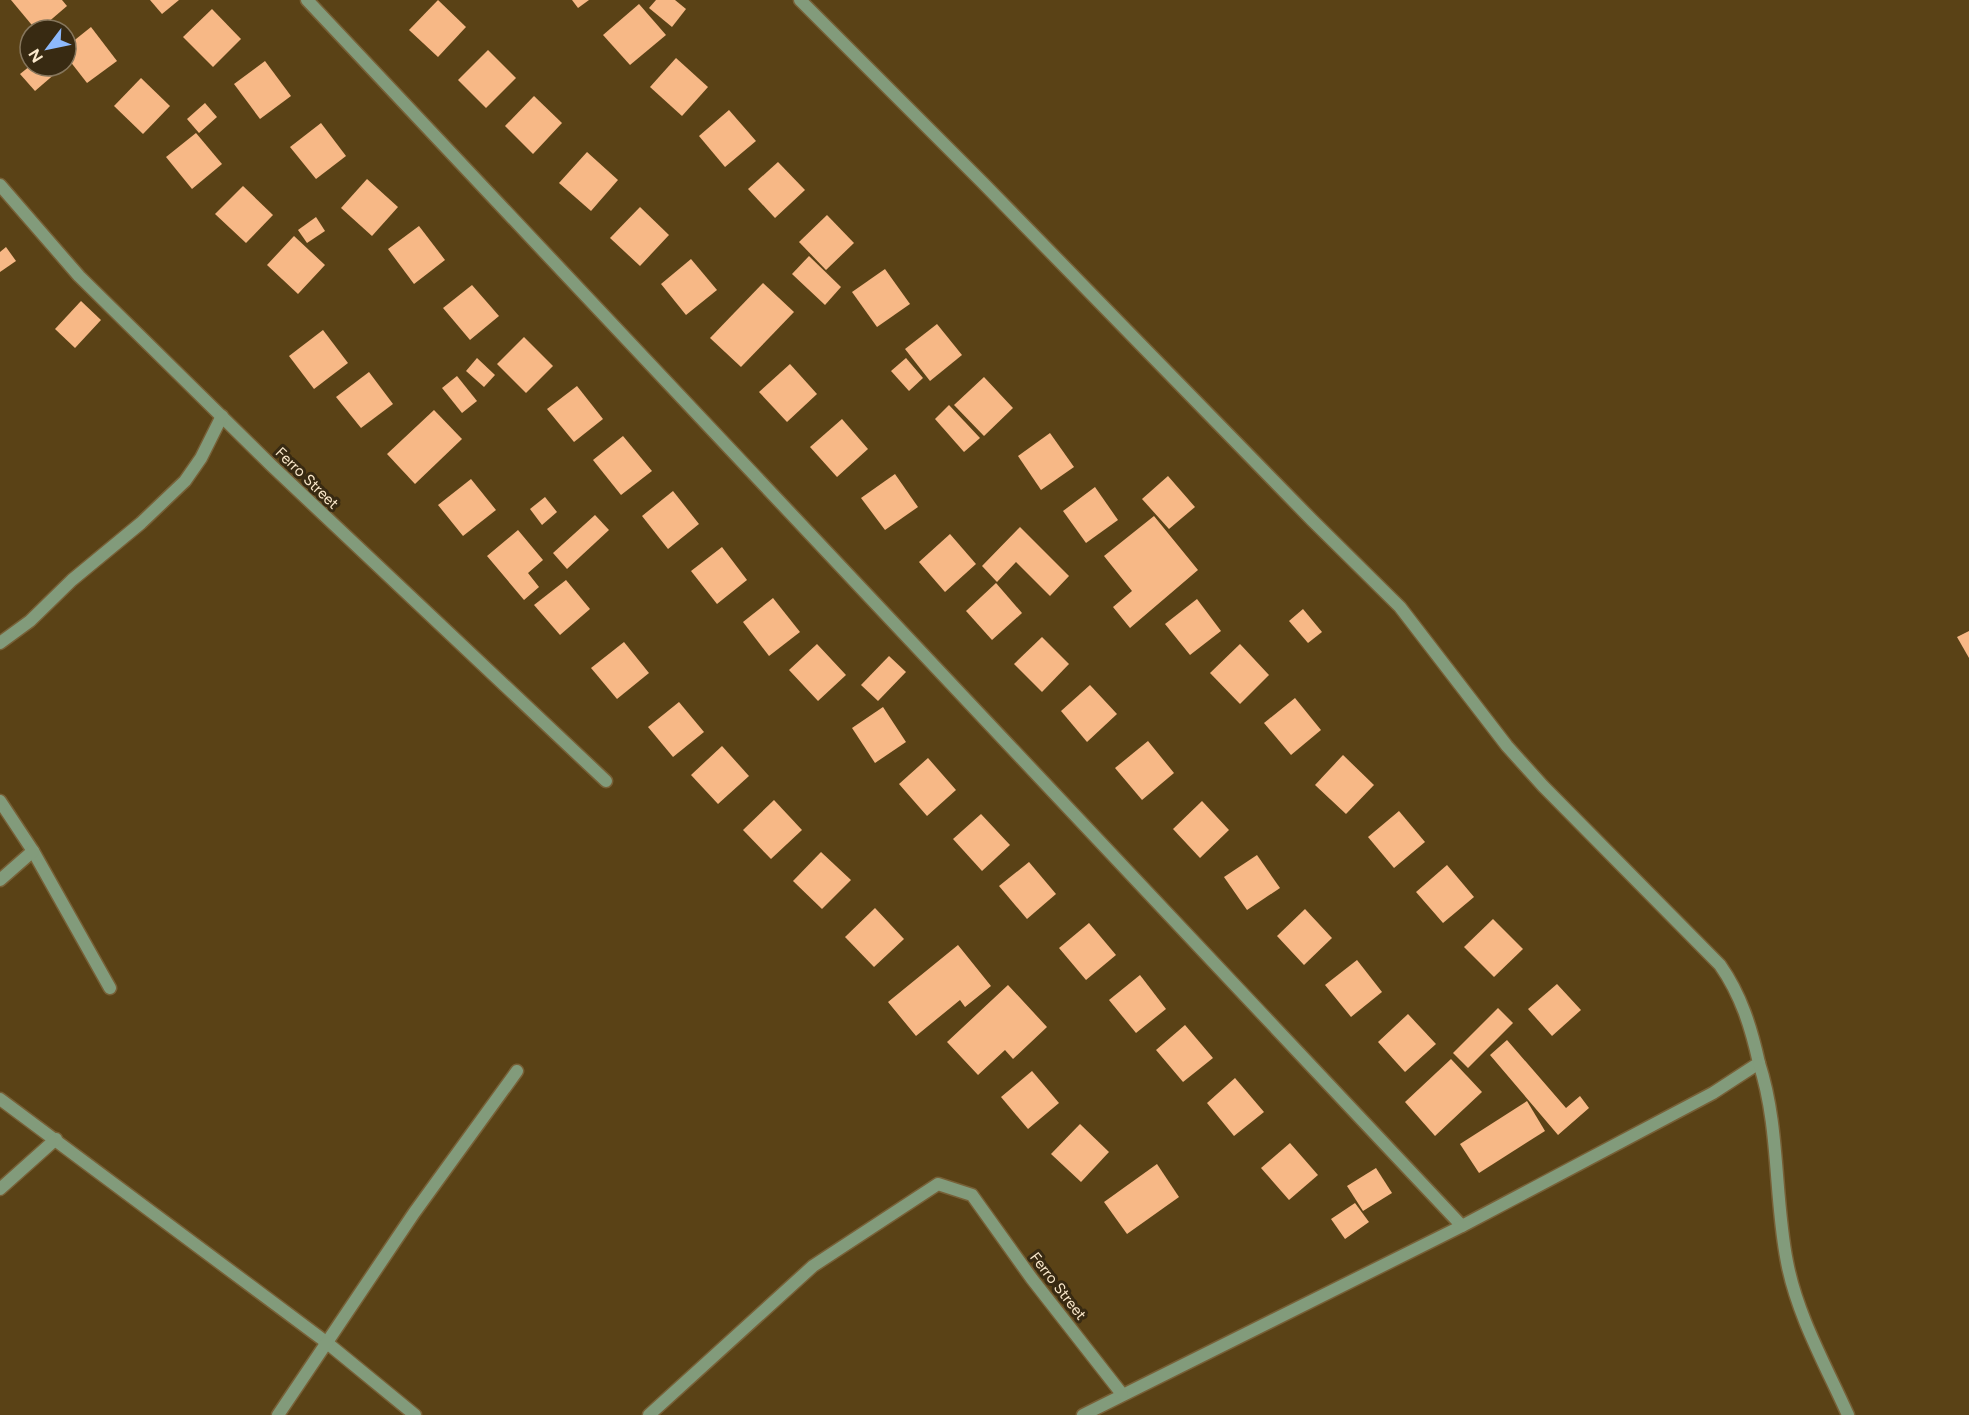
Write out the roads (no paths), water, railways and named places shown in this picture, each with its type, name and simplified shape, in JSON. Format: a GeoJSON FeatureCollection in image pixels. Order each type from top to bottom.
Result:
{"type":"FeatureCollection","features":[{"type":"Feature","properties":{"kind":"street"},"geometry":{"type":"LineString","coordinates":[[307,0],[1462,1226]]}},
{"type":"Feature","properties":{"kind":"street"},"geometry":{"type":"LineString","coordinates":[[800,0],[984,183],[1295,503],[1400,606],[1522,762],[1720,965],[1738,994],[1753,1037],[1759,1063],[1769,1108],[1787,1263],[1810,1330],[1848,1415]]}},
{"type":"Feature","properties":{"kind":"street","name":"Ferro Street"},"geometry":{"type":"LineString","coordinates":[[0,185],[79,276],[272,466],[606,781]]}},
{"type":"Feature","properties":{"kind":"street"},"geometry":{"type":"LineString","coordinates":[[0,643],[30,621],[72,580],[141,523],[185,481],[201,458],[222,416]]}},
{"type":"Feature","properties":{"kind":"street"},"geometry":{"type":"LineString","coordinates":[[0,801],[33,851],[110,988]]}},
{"type":"Feature","properties":{"kind":"street"},"geometry":{"type":"LineString","coordinates":[[0,880],[33,851]]}},
{"type":"Feature","properties":{"kind":"street"},"geometry":{"type":"LineString","coordinates":[[1083,1415],[1462,1226],[1713,1094],[1759,1063]]}},
{"type":"Feature","properties":{"kind":"street"},"geometry":{"type":"LineString","coordinates":[[278,1415],[414,1213],[517,1071]]}},
{"type":"Feature","properties":{"kind":"street"},"geometry":{"type":"LineString","coordinates":[[0,1099],[326,1342],[415,1415]]}},
{"type":"Feature","properties":{"kind":"street"},"geometry":{"type":"LineString","coordinates":[[0,1189],[56,1139]]}},
{"type":"Feature","properties":{"kind":"street","name":"Ferro Street"},"geometry":{"type":"LineString","coordinates":[[649,1415],[813,1266],[938,1184],[972,1195],[1032,1279],[1122,1394]]}}]}
